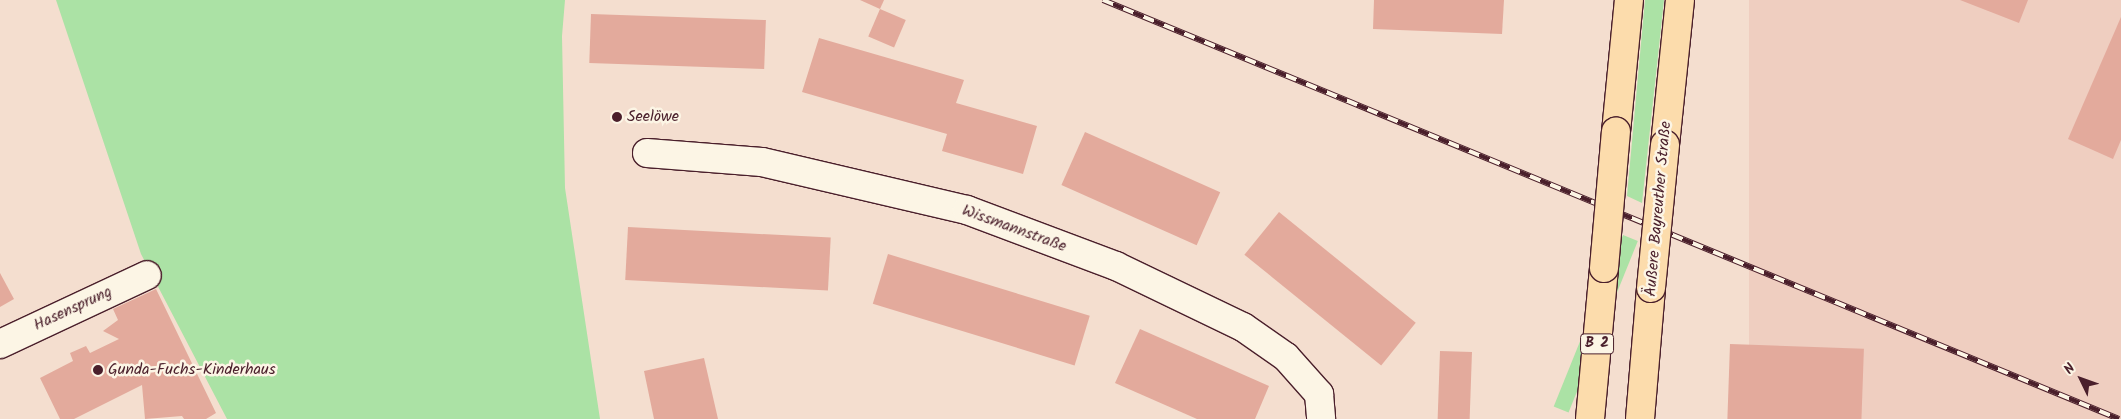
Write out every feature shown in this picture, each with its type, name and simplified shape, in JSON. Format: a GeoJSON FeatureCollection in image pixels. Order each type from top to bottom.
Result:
{"type":"FeatureCollection","features":[{"type":"Feature","properties":{"kind":"main road","name":"B 2"},"geometry":{"type":"LineString","coordinates":[[1590,419],[1629,0]]}},
{"type":"Feature","properties":{"kind":"main road","name":"Äußere Bayreuther Straße"},"geometry":{"type":"LineString","coordinates":[[1640,419],[1680,0]]}},
{"type":"Feature","properties":{"kind":"street","name":"Wissmannstraße"},"geometry":{"type":"LineString","coordinates":[[647,153],[762,162],[967,210],[1116,266],[1243,327],[1286,358],[1320,394],[1321,419]]}},
{"type":"Feature","properties":{"kind":"street","name":"Hasensprung"},"geometry":{"type":"LineString","coordinates":[[0,344],[147,275]]}},
{"type":"Feature","properties":{"kind":"shaded area"},"geometry":{"type":"Polygon","coordinates":[[[1749,0],[2121,0],[2121,419],[1749,419],[1749,0]]]}},
{"type":"Feature","properties":{"kind":"green space"},"geometry":{"type":"Polygon","coordinates":[[[56,0],[565,0],[562,36],[565,188],[600,419],[227,419],[141,254],[56,0]]]}},
{"type":"Feature","properties":{"kind":"green space"},"geometry":{"type":"Polygon","coordinates":[[[1645,0],[1664,0],[1642,203],[1627,196],[1645,0]]]}},
{"type":"Feature","properties":{"kind":"green space"},"geometry":{"type":"Polygon","coordinates":[[[1623,235],[1638,241],[1569,413],[1554,407],[1623,235]]]}},
{"type":"Feature","properties":{"kind":"building"},"geometry":{"type":"Polygon","coordinates":[[[860,0],[884,0],[880,9],[860,0]]]}},
{"type":"Feature","properties":{"kind":"building"},"geometry":{"type":"Polygon","coordinates":[[[1374,0],[1504,0],[1502,34],[1373,29],[1374,0]]]}},
{"type":"Feature","properties":{"kind":"building"},"geometry":{"type":"Polygon","coordinates":[[[1960,0],[2028,0],[2019,23],[1960,0]]]}},
{"type":"Feature","properties":{"kind":"building"},"geometry":{"type":"Polygon","coordinates":[[[880,9],[906,20],[894,48],[868,37],[880,9]]]}},
{"type":"Feature","properties":{"kind":"building"},"geometry":{"type":"Polygon","coordinates":[[[591,14],[766,20],[764,69],[589,63],[591,14]]]}},
{"type":"Feature","properties":{"kind":"building"},"geometry":{"type":"Polygon","coordinates":[[[2121,17],[2121,140],[2113,159],[2068,139],[2121,17]]]}},
{"type":"Feature","properties":{"kind":"building"},"geometry":{"type":"Polygon","coordinates":[[[819,38],[964,80],[956,103],[1037,126],[1023,174],[942,151],[947,134],[802,92],[819,38]]]}},
{"type":"Feature","properties":{"kind":"building"},"geometry":{"type":"Polygon","coordinates":[[[1085,132],[1220,192],[1197,245],[1061,185],[1085,132]]]}},
{"type":"Feature","properties":{"kind":"building"},"geometry":{"type":"Polygon","coordinates":[[[1279,212],[1416,323],[1381,366],[1244,255],[1279,212]]]}},
{"type":"Feature","properties":{"kind":"building"},"geometry":{"type":"Polygon","coordinates":[[[628,227],[831,238],[828,291],[625,280],[628,227]]]}},
{"type":"Feature","properties":{"kind":"building"},"geometry":{"type":"Polygon","coordinates":[[[888,254],[1090,316],[1075,365],[873,304],[888,254]]]}},
{"type":"Feature","properties":{"kind":"building"},"geometry":{"type":"Polygon","coordinates":[[[0,273],[14,299],[0,307],[0,273]]]}},
{"type":"Feature","properties":{"kind":"building"},"geometry":{"type":"Polygon","coordinates":[[[156,289],[216,413],[206,419],[184,419],[182,416],[145,419],[142,385],[74,419],[60,419],[40,378],[73,361],[70,353],[86,346],[90,353],[119,339],[103,331],[118,320],[113,309],[156,289]]]}},
{"type":"Feature","properties":{"kind":"building"},"geometry":{"type":"Polygon","coordinates":[[[1140,329],[1269,386],[1255,419],[1197,419],[1115,383],[1140,329]]]}},
{"type":"Feature","properties":{"kind":"building"},"geometry":{"type":"Polygon","coordinates":[[[1730,344],[1864,349],[1861,419],[1727,419],[1730,344]]]}},
{"type":"Feature","properties":{"kind":"building"},"geometry":{"type":"Polygon","coordinates":[[[1440,351],[1472,352],[1470,419],[1438,419],[1440,351]]]}},
{"type":"Feature","properties":{"kind":"building"},"geometry":{"type":"Polygon","coordinates":[[[704,358],[718,419],[654,419],[644,371],[704,358]]]}},
{"type":"Feature","properties":{"kind":"railway"},"geometry":{"type":"LineString","coordinates":[[1103,0],[2119,419]]}},
{"type":"Feature","properties":{"kind":"place","name":"Seelöwe"},"geometry":{"type":"Point","coordinates":[617,117]}},
{"type":"Feature","properties":{"kind":"place","name":"Gunda-Fuchs-Kinderhaus"},"geometry":{"type":"Point","coordinates":[98,370]}}]}
